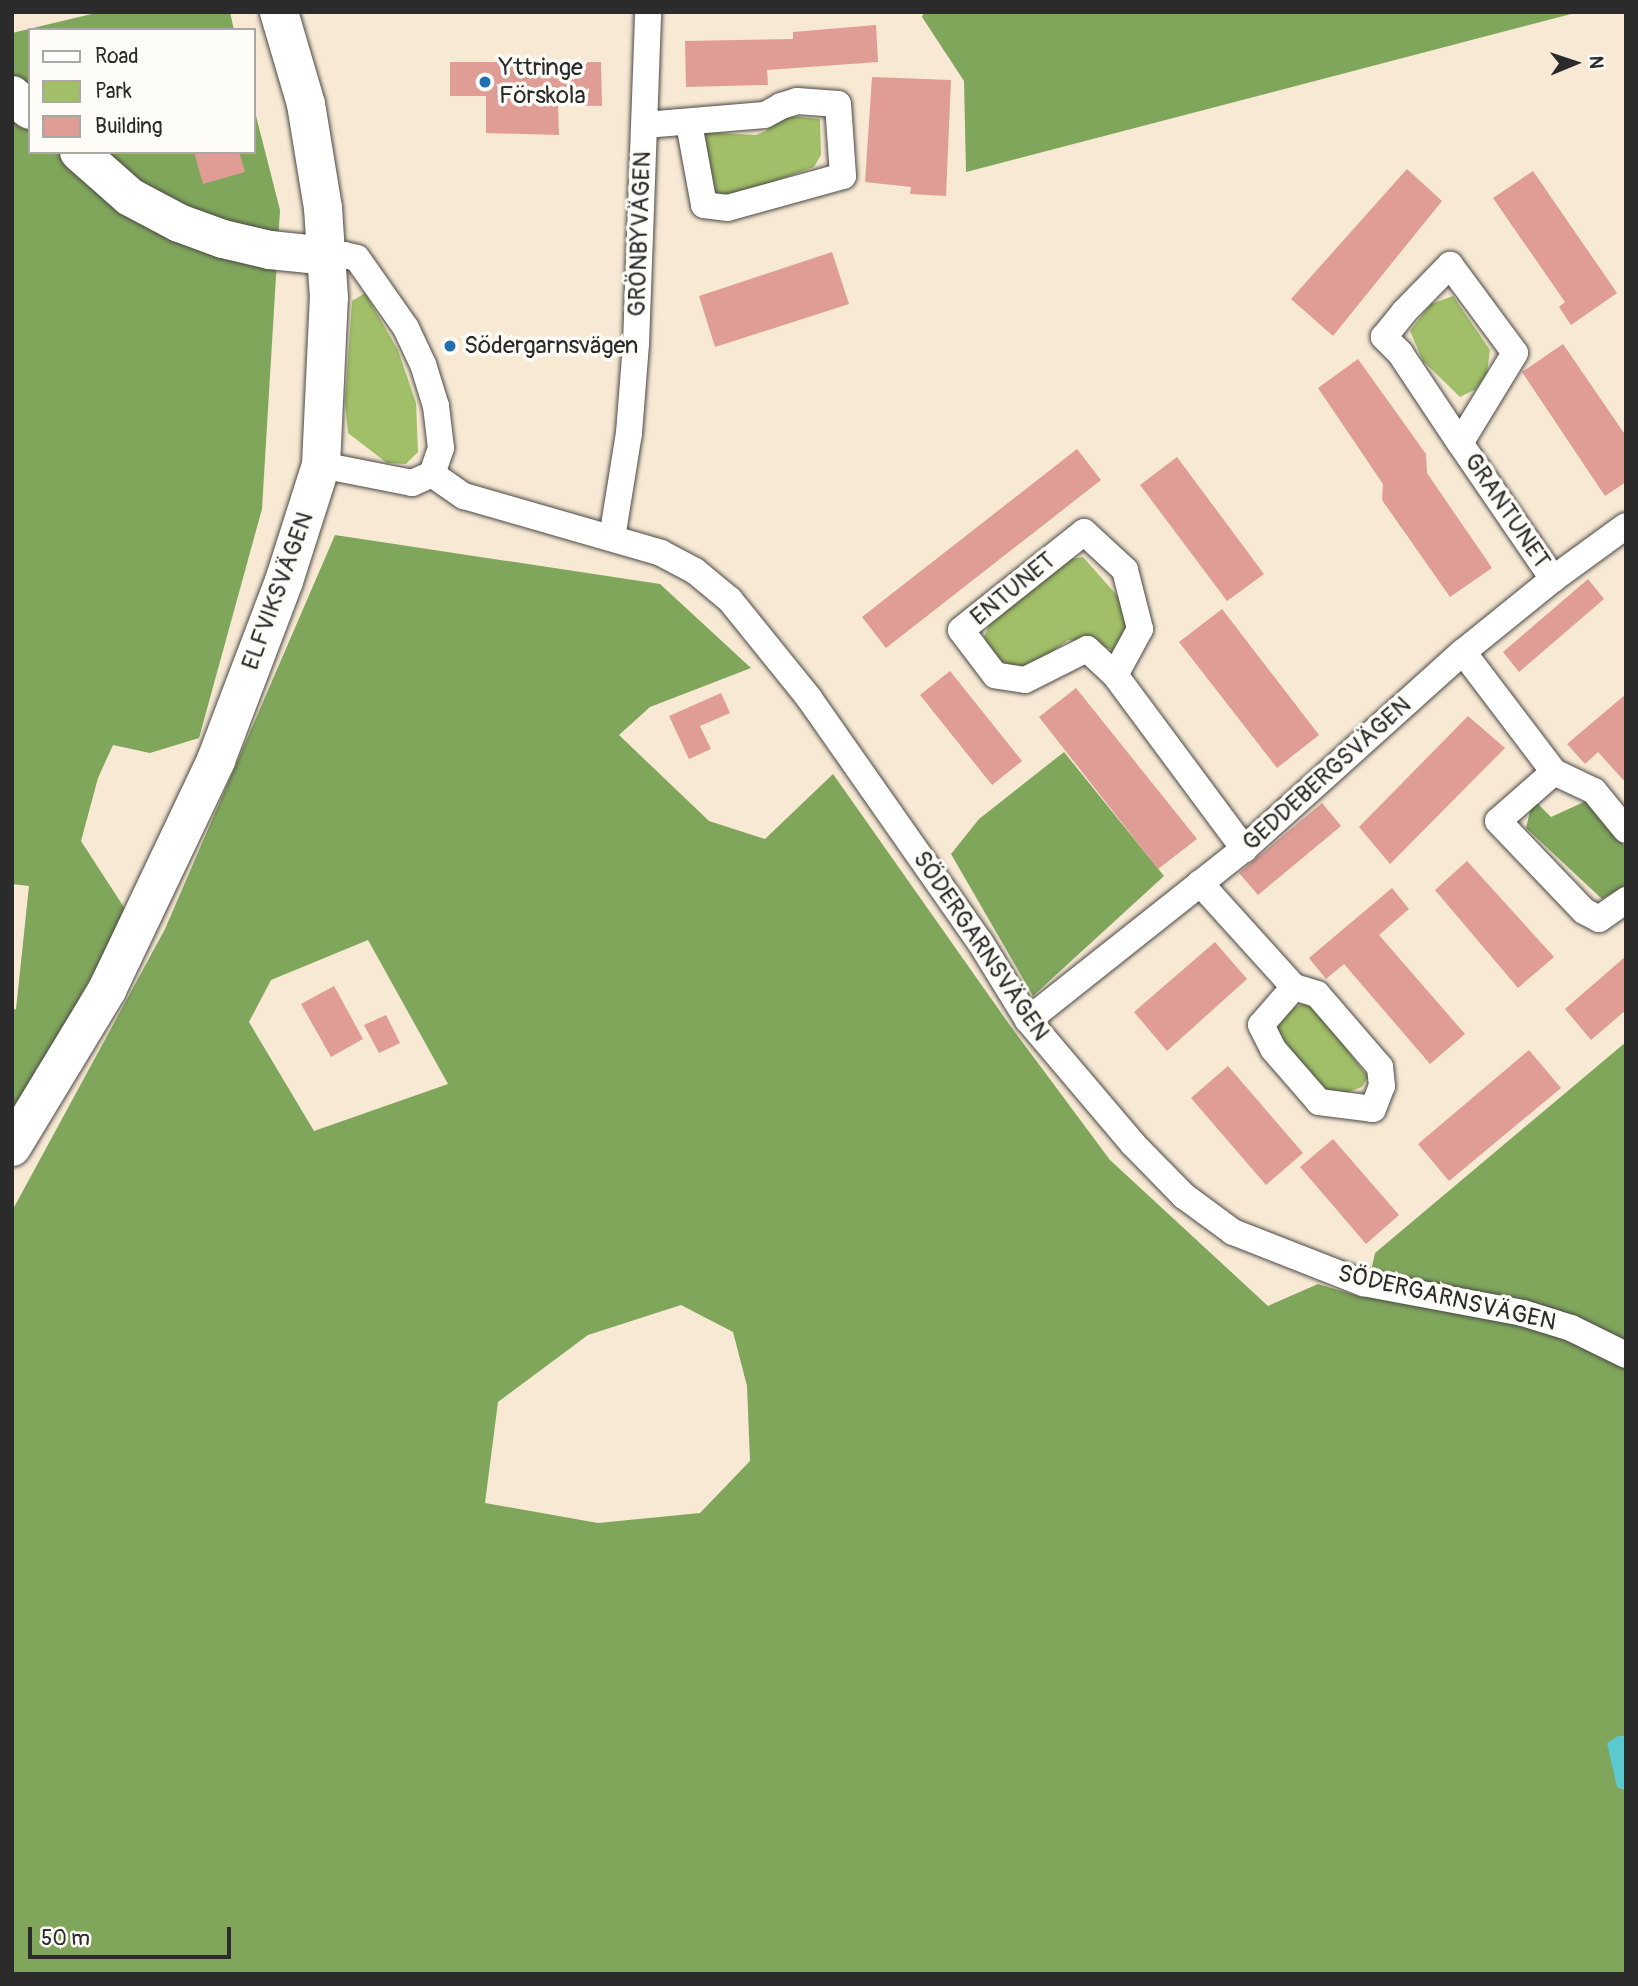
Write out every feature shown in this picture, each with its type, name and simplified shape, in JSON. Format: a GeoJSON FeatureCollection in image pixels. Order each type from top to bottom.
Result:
{"type":"FeatureCollection","features":[{"type":"Feature","properties":{"kind":"street","name":"ELFVIKSVÄGEN"},"geometry":{"type":"LineString","coordinates":[[12,1147],[107,990],[216,760],[284,581],[321,464],[329,298],[327,256],[314,141],[279,12]]}},
{"type":"Feature","properties":{"kind":"street","name":"GRÖNBYVÄGEN"},"geometry":{"type":"LineString","coordinates":[[612,538],[631,407],[648,12]]}},
{"type":"Feature","properties":{"kind":"street"},"geometry":{"type":"LineString","coordinates":[[12,95],[28,108]]}},
{"type":"Feature","properties":{"kind":"street"},"geometry":{"type":"LineString","coordinates":[[645,125],[765,116],[797,101],[838,104],[843,176],[728,208],[704,205],[688,123]]}},
{"type":"Feature","properties":{"kind":"street"},"geometry":{"type":"LineString","coordinates":[[81,154],[130,197],[179,223],[223,239],[270,250],[357,258],[406,328],[423,364],[436,405],[440,448],[432,474],[412,483],[321,464]]}},
{"type":"Feature","properties":{"kind":"street","name":"GRANTUNET"},"geometry":{"type":"LineString","coordinates":[[1460,443],[1515,353],[1450,265],[1404,312],[1384,337],[1400,353],[1460,443],[1553,579]]}},
{"type":"Feature","properties":{"kind":"street","name":"SÖDERGARNSVÄGEN"},"geometry":{"type":"LineString","coordinates":[[432,474],[464,496],[661,553],[695,571],[730,600],[809,698],[980,942],[1028,1020],[1133,1144],[1184,1196],[1233,1232],[1363,1283],[1522,1313],[1571,1328],[1626,1355]]}},
{"type":"Feature","properties":{"kind":"street","name":"GEDDEBERGSVÄGEN"},"geometry":{"type":"LineString","coordinates":[[1028,1020],[1244,849],[1463,652],[1553,579],[1626,526]]}},
{"type":"Feature","properties":{"kind":"street","name":"ENTUNET"},"geometry":{"type":"LineString","coordinates":[[1115,675],[1140,629],[1125,570],[1084,532],[961,630],[995,675],[1025,680],[1087,649],[1115,675],[1244,849]]}},
{"type":"Feature","properties":{"kind":"street"},"geometry":{"type":"LineString","coordinates":[[1463,652],[1555,772],[1594,791],[1626,830]]}},
{"type":"Feature","properties":{"kind":"street"},"geometry":{"type":"LineString","coordinates":[[1555,772],[1498,821],[1584,911],[1599,919],[1626,900]]}},
{"type":"Feature","properties":{"kind":"street"},"geometry":{"type":"LineString","coordinates":[[1200,883],[1294,987],[1318,994],[1380,1067],[1382,1086],[1373,1109],[1319,1102],[1273,1049],[1261,1026],[1294,987]]}},
{"type":"Feature","properties":{"kind":"green space"},"geometry":{"type":"Polygon","coordinates":[[[100,12],[230,12],[234,28],[33,28],[100,12]]]}},
{"type":"Feature","properties":{"kind":"green space"},"geometry":{"type":"Polygon","coordinates":[[[924,12],[1579,12],[966,172],[964,81],[922,17],[924,12]]]}},
{"type":"Feature","properties":{"kind":"green space"},"geometry":{"type":"Polygon","coordinates":[[[28,29],[28,154],[256,154],[256,116],[280,210],[262,509],[199,738],[150,753],[113,745],[98,778],[81,841],[127,912],[12,1120],[12,1010],[16,1009],[29,886],[12,884],[12,33],[28,29]]]}},
{"type":"Feature","properties":{"kind":"green space"},"geometry":{"type":"Polygon","coordinates":[[[790,116],[820,119],[821,155],[814,167],[725,199],[711,196],[703,132],[756,135],[766,131],[776,118],[790,116]]]}},
{"type":"Feature","properties":{"kind":"green space"},"geometry":{"type":"Polygon","coordinates":[[[365,293],[398,350],[416,403],[418,452],[406,464],[387,463],[348,433],[345,402],[352,301],[365,293]]]}},
{"type":"Feature","properties":{"kind":"green space"},"geometry":{"type":"Polygon","coordinates":[[[1453,296],[1490,350],[1487,373],[1476,389],[1460,397],[1423,361],[1410,331],[1431,304],[1453,296]]]}},
{"type":"Feature","properties":{"kind":"green space"},"geometry":{"type":"Polygon","coordinates":[[[335,535],[660,584],[751,668],[650,707],[619,735],[709,821],[765,839],[833,774],[1009,1024],[1110,1160],[1268,1306],[1318,1284],[1365,1298],[1375,1253],[1626,1042],[1626,1736],[1618,1736],[1617,1787],[1626,1790],[1626,1974],[12,1974],[12,1211],[165,929],[335,535]],[[368,940],[271,980],[249,1022],[314,1131],[448,1084],[368,940]],[[681,1305],[588,1335],[498,1402],[485,1503],[598,1523],[700,1513],[750,1461],[747,1386],[733,1332],[681,1305]]]}},
{"type":"Feature","properties":{"kind":"green space"},"geometry":{"type":"Polygon","coordinates":[[[1083,557],[1122,601],[1130,616],[1119,652],[1093,643],[1068,640],[1031,667],[1014,670],[993,655],[984,637],[989,625],[1065,560],[1083,557]]]}},
{"type":"Feature","properties":{"kind":"green space"},"geometry":{"type":"Polygon","coordinates":[[[1064,752],[1164,876],[1033,996],[951,854],[979,819],[1064,752]]]}},
{"type":"Feature","properties":{"kind":"green space"},"geometry":{"type":"Polygon","coordinates":[[[1533,799],[1551,817],[1586,801],[1626,848],[1626,885],[1602,899],[1526,828],[1533,799]]]}},
{"type":"Feature","properties":{"kind":"green space"},"geometry":{"type":"Polygon","coordinates":[[[1304,1004],[1317,1010],[1368,1077],[1362,1087],[1337,1096],[1318,1092],[1276,1040],[1275,1027],[1285,1010],[1304,1004]]]}},
{"type":"Feature","properties":{"kind":"water"},"geometry":{"type":"Polygon","coordinates":[[[1618,1736],[1626,1736],[1626,1790],[1617,1787],[1607,1743],[1618,1736]]]}},
{"type":"Feature","properties":{"kind":"building"},"geometry":{"type":"Polygon","coordinates":[[[876,25],[878,62],[767,70],[768,85],[686,87],[685,41],[793,39],[793,32],[876,25]]]}},
{"type":"Feature","properties":{"kind":"building"},"geometry":{"type":"Polygon","coordinates":[[[450,62],[601,62],[602,106],[558,105],[559,135],[486,133],[486,96],[450,96],[450,62]]]}},
{"type":"Feature","properties":{"kind":"building"},"geometry":{"type":"Polygon","coordinates":[[[872,77],[951,80],[946,196],[910,194],[911,187],[865,182],[872,77]]]}},
{"type":"Feature","properties":{"kind":"building"},"geometry":{"type":"Polygon","coordinates":[[[195,154],[240,154],[245,172],[203,184],[195,154]]]}},
{"type":"Feature","properties":{"kind":"building"},"geometry":{"type":"Polygon","coordinates":[[[1407,169],[1442,201],[1333,336],[1291,299],[1407,169]]]}},
{"type":"Feature","properties":{"kind":"building"},"geometry":{"type":"Polygon","coordinates":[[[1533,171],[1617,293],[1571,325],[1559,307],[1565,302],[1493,198],[1533,171]]]}},
{"type":"Feature","properties":{"kind":"building"},"geometry":{"type":"Polygon","coordinates":[[[832,252],[849,304],[715,347],[699,296],[832,252]]]}},
{"type":"Feature","properties":{"kind":"building"},"geometry":{"type":"Polygon","coordinates":[[[1563,344],[1626,436],[1626,482],[1605,496],[1522,372],[1563,344]]]}},
{"type":"Feature","properties":{"kind":"building"},"geometry":{"type":"Polygon","coordinates":[[[1358,359],[1426,454],[1427,473],[1492,568],[1450,597],[1382,500],[1383,484],[1318,388],[1358,359]]]}},
{"type":"Feature","properties":{"kind":"building"},"geometry":{"type":"Polygon","coordinates":[[[1077,449],[1101,480],[886,648],[862,617],[1077,449]]]}},
{"type":"Feature","properties":{"kind":"building"},"geometry":{"type":"Polygon","coordinates":[[[1177,457],[1264,574],[1227,601],[1140,485],[1177,457]]]}},
{"type":"Feature","properties":{"kind":"building"},"geometry":{"type":"Polygon","coordinates":[[[1588,579],[1604,599],[1519,672],[1503,652],[1588,579]]]}},
{"type":"Feature","properties":{"kind":"building"},"geometry":{"type":"Polygon","coordinates":[[[1222,609],[1319,735],[1277,768],[1179,642],[1222,609]]]}},
{"type":"Feature","properties":{"kind":"building"},"geometry":{"type":"Polygon","coordinates":[[[950,671],[1022,761],[992,785],[920,695],[950,671]]]}},
{"type":"Feature","properties":{"kind":"building"},"geometry":{"type":"Polygon","coordinates":[[[1076,688],[1197,839],[1158,869],[1039,717],[1076,688]]]}},
{"type":"Feature","properties":{"kind":"building"},"geometry":{"type":"Polygon","coordinates":[[[721,693],[730,713],[700,726],[711,749],[689,759],[669,716],[721,693]]]}},
{"type":"Feature","properties":{"kind":"building"},"geometry":{"type":"Polygon","coordinates":[[[1626,694],[1626,783],[1598,752],[1585,764],[1567,744],[1626,694]]]}},
{"type":"Feature","properties":{"kind":"building"},"geometry":{"type":"Polygon","coordinates":[[[1468,716],[1505,748],[1390,864],[1359,827],[1468,716]]]}},
{"type":"Feature","properties":{"kind":"building"},"geometry":{"type":"Polygon","coordinates":[[[1322,803],[1341,826],[1258,895],[1239,873],[1322,803]]]}},
{"type":"Feature","properties":{"kind":"building"},"geometry":{"type":"Polygon","coordinates":[[[1467,861],[1554,957],[1518,988],[1435,890],[1467,861]]]}},
{"type":"Feature","properties":{"kind":"building"},"geometry":{"type":"Polygon","coordinates":[[[1392,888],[1409,909],[1379,935],[1465,1034],[1430,1064],[1344,964],[1326,979],[1309,958],[1392,888]]]}},
{"type":"Feature","properties":{"kind":"building"},"geometry":{"type":"Polygon","coordinates":[[[1215,942],[1247,979],[1167,1051],[1134,1012],[1215,942]]]}},
{"type":"Feature","properties":{"kind":"building"},"geometry":{"type":"Polygon","coordinates":[[[1626,956],[1626,1010],[1591,1040],[1565,1009],[1626,956]]]}},
{"type":"Feature","properties":{"kind":"building"},"geometry":{"type":"Polygon","coordinates":[[[334,986],[363,1039],[331,1057],[301,1004],[334,986]]]}},
{"type":"Feature","properties":{"kind":"building"},"geometry":{"type":"Polygon","coordinates":[[[386,1015],[400,1043],[379,1053],[364,1025],[386,1015]]]}},
{"type":"Feature","properties":{"kind":"building"},"geometry":{"type":"Polygon","coordinates":[[[1529,1050],[1561,1088],[1449,1181],[1418,1144],[1529,1050]]]}},
{"type":"Feature","properties":{"kind":"building"},"geometry":{"type":"Polygon","coordinates":[[[1228,1066],[1303,1153],[1266,1185],[1191,1098],[1228,1066]]]}},
{"type":"Feature","properties":{"kind":"building"},"geometry":{"type":"Polygon","coordinates":[[[1333,1139],[1399,1215],[1366,1244],[1300,1167],[1333,1139]]]}},
{"type":"Feature","properties":{"kind":"place","name":"Yttringe Förskola"},"geometry":{"type":"Point","coordinates":[485,82]}},
{"type":"Feature","properties":{"kind":"place","name":"Södergarnsvägen"},"geometry":{"type":"Point","coordinates":[450,346]}}]}
